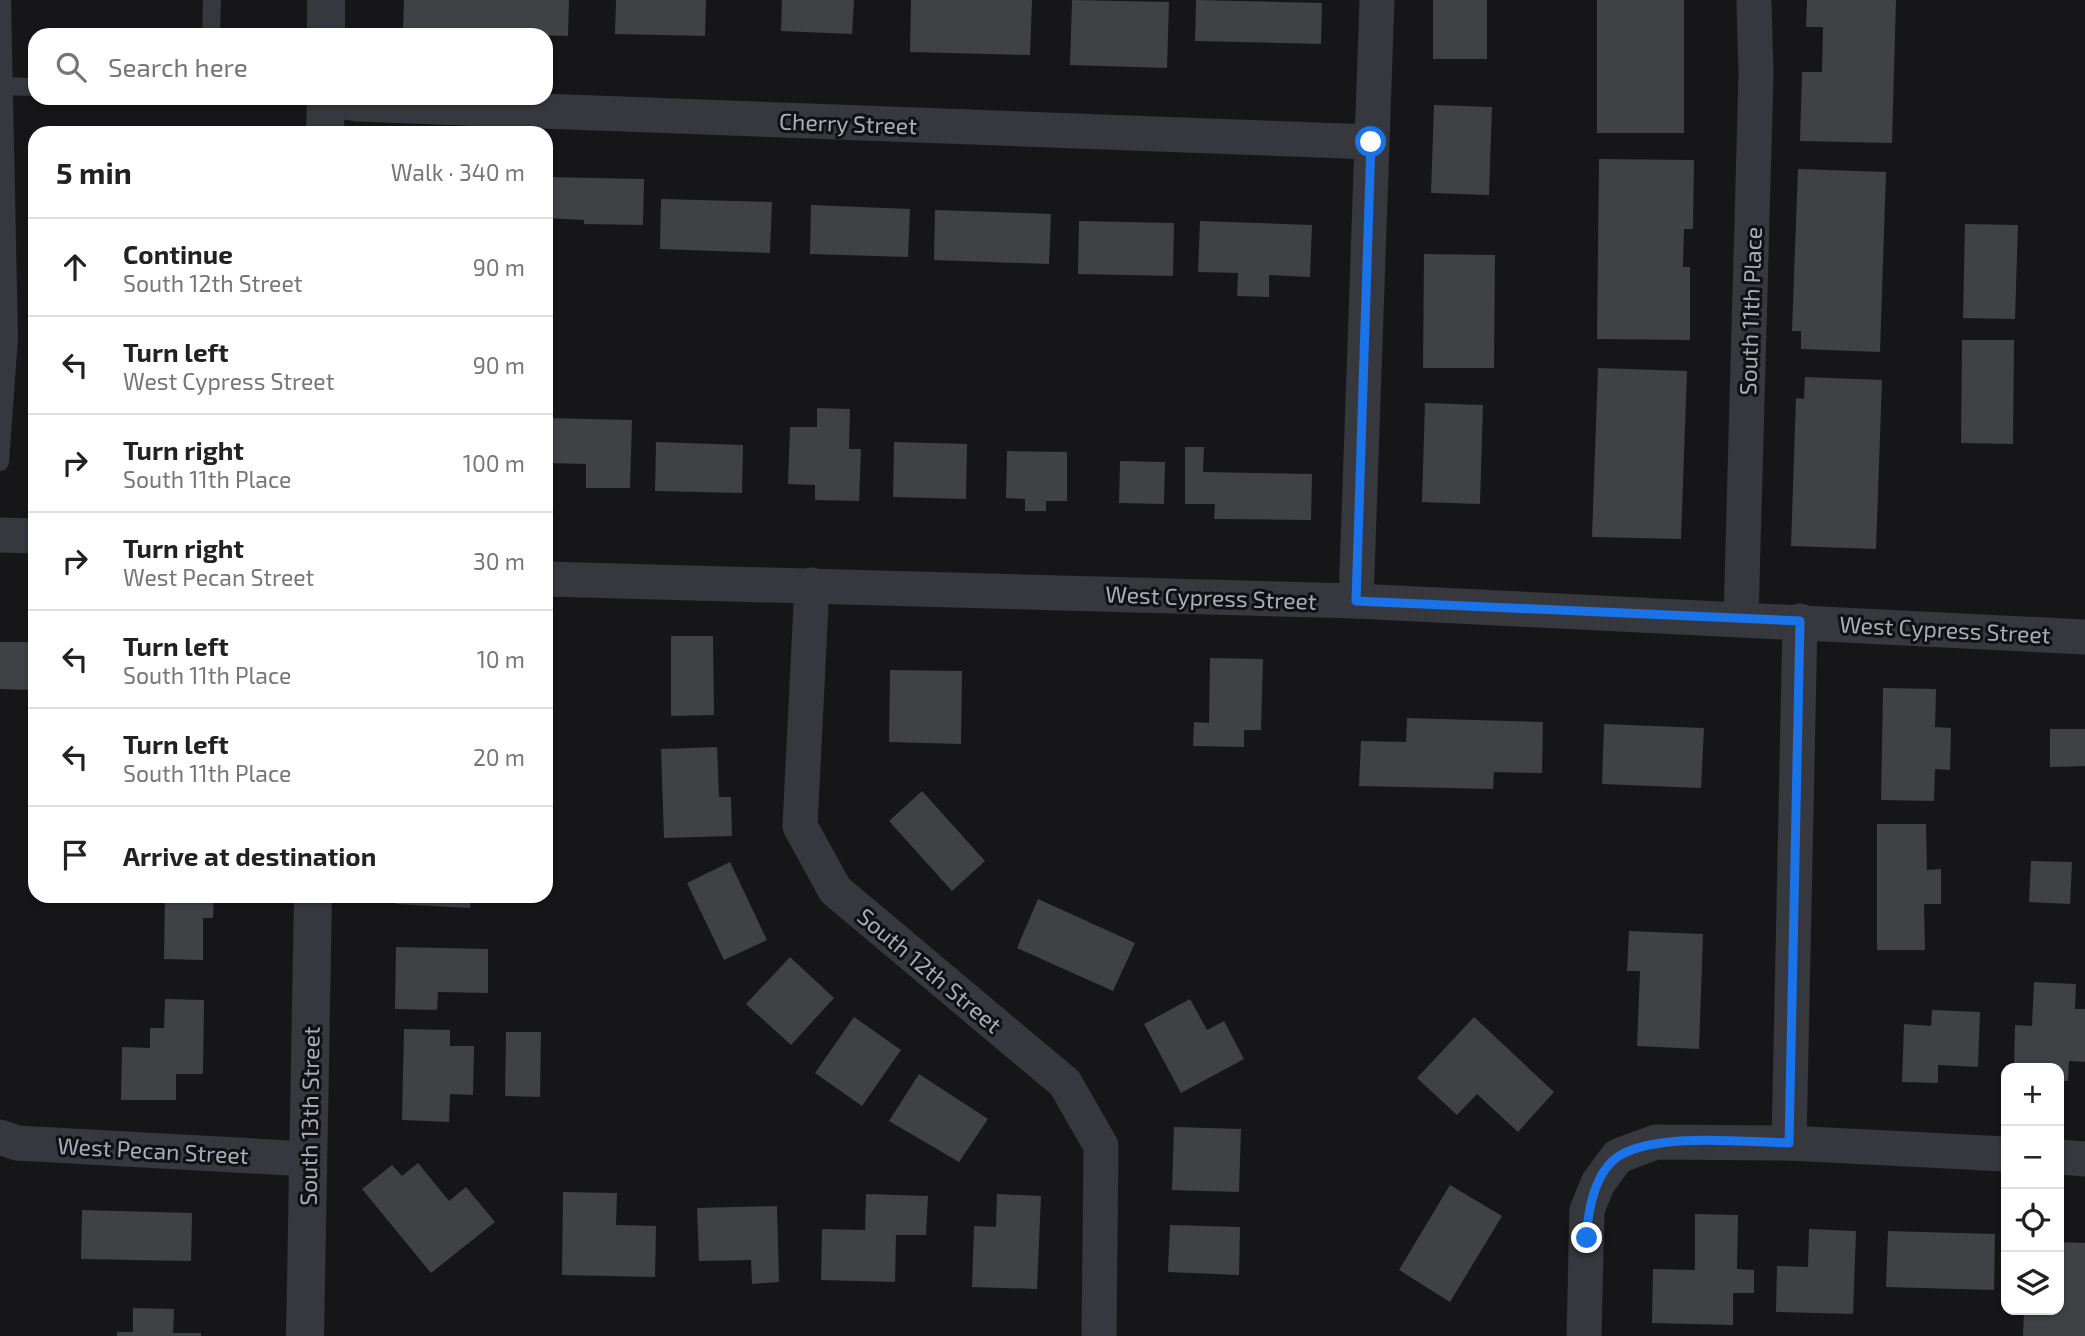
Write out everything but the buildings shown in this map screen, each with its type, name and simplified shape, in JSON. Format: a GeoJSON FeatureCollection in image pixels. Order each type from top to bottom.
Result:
{"type":"FeatureCollection","features":[{"type":"Feature","properties":{"kind":"street"},"geometry":{"type":"LineString","coordinates":[[326,0],[326,28]]}},
{"type":"Feature","properties":{"kind":"street"},"geometry":{"type":"LineString","coordinates":[[1356,601],[1377,0]]}},
{"type":"Feature","properties":{"kind":"street","name":"South 11th Place"},"geometry":{"type":"LineString","coordinates":[[1741,619],[1756,74],[1754,3]]}},
{"type":"Feature","properties":{"kind":"street","name":"Cherry Street"},"geometry":{"type":"LineString","coordinates":[[321,107],[345,105]]}},
{"type":"Feature","properties":{"kind":"street","name":"Cherry Street"},"geometry":{"type":"LineString","coordinates":[[384,105],[1371,142]]}},
{"type":"Feature","properties":{"kind":"street"},"geometry":{"type":"LineString","coordinates":[[0,535],[28,536]]}},
{"type":"Feature","properties":{"kind":"street","name":"West Cypress Street"},"geometry":{"type":"LineString","coordinates":[[553,579],[1356,601],[2085,637]]}},
{"type":"Feature","properties":{"kind":"street","name":"South 12th Street"},"geometry":{"type":"LineString","coordinates":[[812,585],[800,826],[835,890],[1065,1083],[1101,1146],[1099,1336]]}},
{"type":"Feature","properties":{"kind":"street"},"geometry":{"type":"LineString","coordinates":[[1789,1143],[1800,621]]}},
{"type":"Feature","properties":{"kind":"street","name":"South 13th Street"},"geometry":{"type":"LineString","coordinates":[[305,1336],[313,903]]}},
{"type":"Feature","properties":{"kind":"street","name":"West Pecan Street"},"geometry":{"type":"LineString","coordinates":[[0,1137],[17,1143],[308,1158]]}},
{"type":"Feature","properties":{"kind":"street"},"geometry":{"type":"LineString","coordinates":[[1584,1336],[1587,1210],[1598,1183],[1618,1156],[1656,1142],[1789,1143],[2001,1154]]}},
{"type":"Feature","properties":{"kind":"street"},"geometry":{"type":"LineString","coordinates":[[2064,1157],[2085,1159]]}},
{"type":"Feature","properties":{"kind":"lane"},"geometry":{"type":"LineString","coordinates":[[0,462],[9,338],[4,207],[2,0]]}},
{"type":"Feature","properties":{"kind":"lane"},"geometry":{"type":"LineString","coordinates":[[211,28],[212,0]]}},
{"type":"Feature","properties":{"kind":"lane"},"geometry":{"type":"LineString","coordinates":[[2,86],[28,87]]}},
{"type":"Feature","properties":{"kind":"route"},"geometry":{"type":"LineString","coordinates":[[1371,142],[1356,601],[1800,621],[1789,1143],[1656,1142],[1618,1156],[1598,1183],[1587,1210],[1587,1238]]}}]}
